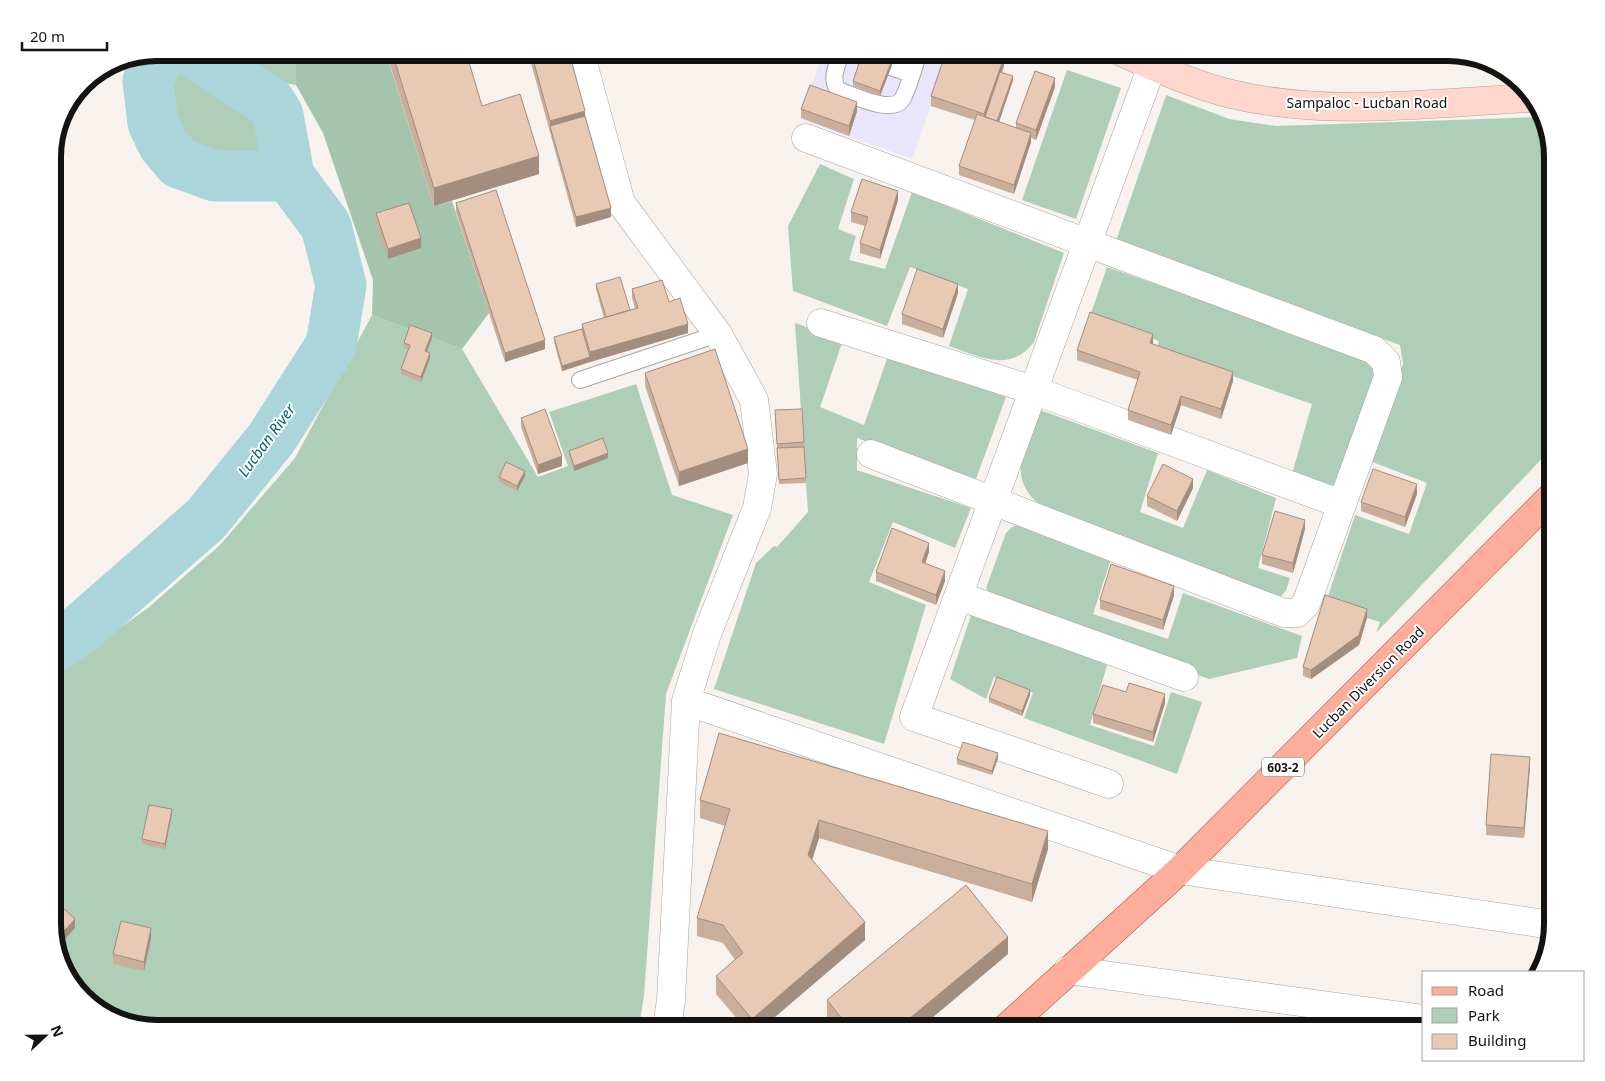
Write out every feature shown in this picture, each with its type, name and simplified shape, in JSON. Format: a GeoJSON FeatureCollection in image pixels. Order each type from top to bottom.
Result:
{"type":"FeatureCollection","features":[{"type":"Feature","properties":{"kind":"main road","name":"Sampaloc - Lucban Road"},"geometry":{"type":"LineString","coordinates":[[1141,61],[1230,94],[1292,105],[1386,105],[1523,98]]}},
{"type":"Feature","properties":{"kind":"main road","name":"Lucban Diversion Road"},"geometry":{"type":"LineString","coordinates":[[1015,1020],[1180,870],[1544,504]]}},
{"type":"Feature","properties":{"kind":"street"},"geometry":{"type":"LineString","coordinates":[[582,61],[621,203],[718,334],[754,400],[763,474],[757,508],[707,634],[686,701],[671,1000],[668,1020]]}},
{"type":"Feature","properties":{"kind":"street"},"geometry":{"type":"LineString","coordinates":[[1109,784],[914,718],[1152,66]]}},
{"type":"Feature","properties":{"kind":"street"},"geometry":{"type":"LineString","coordinates":[[806,138],[1374,350],[1386,362],[1388,377],[1306,604],[1297,613],[1284,614],[871,454]]}},
{"type":"Feature","properties":{"kind":"street"},"geometry":{"type":"LineString","coordinates":[[821,323],[1034,390],[1341,504]]}},
{"type":"Feature","properties":{"kind":"street"},"geometry":{"type":"LineString","coordinates":[[959,596],[1184,677]]}},
{"type":"Feature","properties":{"kind":"street"},"geometry":{"type":"LineString","coordinates":[[686,701],[1180,870],[1544,924]]}},
{"type":"Feature","properties":{"kind":"street"},"geometry":{"type":"LineString","coordinates":[[1068,970],[1422,1019]]}},
{"type":"Feature","properties":{"kind":"lane"},"geometry":{"type":"LineString","coordinates":[[839,61],[834,75],[834,84],[838,90],[887,107],[896,105],[903,99],[915,61]]}},
{"type":"Feature","properties":{"kind":"lane"},"geometry":{"type":"LineString","coordinates":[[891,67],[911,74]]}},
{"type":"Feature","properties":{"kind":"lane"},"geometry":{"type":"LineString","coordinates":[[580,380],[718,334]]}},
{"type":"Feature","properties":{"kind":"shaded area"},"geometry":{"type":"Polygon","coordinates":[[[820,61],[1006,61],[984,124],[931,106],[912,159],[800,119],[820,61]]]}},
{"type":"Feature","properties":{"kind":"green space"},"geometry":{"type":"Polygon","coordinates":[[[171,61],[191,61],[233,96],[268,113],[271,118],[259,163],[237,169],[220,166],[181,150],[170,136],[163,120],[157,86],[171,61]]]}},
{"type":"Feature","properties":{"kind":"green space"},"geometry":{"type":"Polygon","coordinates":[[[227,61],[296,61],[296,85],[252,77],[227,61]]]}},
{"type":"Feature","properties":{"kind":"green space"},"geometry":{"type":"Polygon","coordinates":[[[296,61],[389,61],[434,206],[452,201],[489,313],[462,349],[372,315],[373,280],[323,133],[296,85],[296,61]]]}},
{"type":"Feature","properties":{"kind":"green space"},"geometry":{"type":"Polygon","coordinates":[[[1067,70],[1121,88],[1076,219],[1022,200],[1067,70]]]}},
{"type":"Feature","properties":{"kind":"green space"},"geometry":{"type":"Polygon","coordinates":[[[1166,95],[1229,119],[1276,126],[1535,117],[1539,126],[1544,151],[1544,456],[1376,633],[1380,622],[1325,605],[1355,515],[1409,534],[1427,483],[1370,461],[1403,364],[1400,345],[1116,241],[1166,95]]]}},
{"type":"Feature","properties":{"kind":"green space"},"geometry":{"type":"Polygon","coordinates":[[[820,164],[854,179],[838,229],[856,236],[849,260],[885,269],[912,192],[1064,253],[1034,342],[1024,352],[1014,358],[1004,360],[982,358],[949,346],[968,289],[910,267],[887,326],[793,291],[788,226],[820,164]]]}},
{"type":"Feature","properties":{"kind":"green space"},"geometry":{"type":"Polygon","coordinates":[[[1107,267],[1367,358],[1374,366],[1376,378],[1339,479],[1333,485],[1325,485],[1292,474],[1312,404],[1156,349],[1159,341],[1090,316],[1107,267]]]}},
{"type":"Feature","properties":{"kind":"green space"},"geometry":{"type":"Polygon","coordinates":[[[372,315],[462,349],[538,477],[568,466],[549,412],[636,384],[672,495],[733,515],[666,694],[644,995],[640,1020],[145,1019],[120,1012],[104,1004],[89,992],[74,972],[66,955],[61,930],[61,669],[148,608],[220,545],[295,458],[372,315]]]}},
{"type":"Feature","properties":{"kind":"green space"},"geometry":{"type":"Polygon","coordinates":[[[795,323],[843,340],[820,407],[864,425],[888,356],[1006,397],[976,479],[857,438],[857,470],[971,508],[955,548],[893,522],[869,582],[926,605],[884,744],[714,689],[756,563],[774,546],[777,547],[808,512],[795,323]]]}},
{"type":"Feature","properties":{"kind":"green space"},"geometry":{"type":"Polygon","coordinates":[[[1040,410],[1158,453],[1140,512],[1183,528],[1207,470],[1276,498],[1258,568],[1290,578],[1286,591],[1281,596],[1275,596],[1040,505],[1029,494],[1023,483],[1021,471],[1025,448],[1040,410]]]}},
{"type":"Feature","properties":{"kind":"green space"},"geometry":{"type":"Polygon","coordinates":[[[1020,524],[1111,559],[1093,614],[1168,639],[1183,593],[1302,636],[1297,658],[1209,679],[994,601],[986,588],[1006,533],[1012,527],[1020,524]]]}},
{"type":"Feature","properties":{"kind":"green space"},"geometry":{"type":"Polygon","coordinates":[[[972,612],[1107,665],[1090,725],[1154,746],[1171,692],[1202,702],[1177,774],[1024,718],[1033,693],[994,677],[986,699],[950,679],[972,612]]]}},
{"type":"Feature","properties":{"kind":"building"},"geometry":{"type":"Polygon","coordinates":[[[395,61],[469,61],[482,106],[520,94],[539,156],[434,188],[395,61]]]}},
{"type":"Feature","properties":{"kind":"building"},"geometry":{"type":"Polygon","coordinates":[[[533,61],[571,61],[585,111],[550,121],[533,61]]]}},
{"type":"Feature","properties":{"kind":"building"},"geometry":{"type":"Polygon","coordinates":[[[860,61],[892,61],[880,91],[853,81],[860,61]]]}},
{"type":"Feature","properties":{"kind":"building"},"geometry":{"type":"Polygon","coordinates":[[[943,61],[1003,61],[984,114],[931,96],[943,61]]]}},
{"type":"Feature","properties":{"kind":"building"},"geometry":{"type":"Polygon","coordinates":[[[1035,71],[1055,78],[1036,130],[1016,123],[1035,71]]]}},
{"type":"Feature","properties":{"kind":"building"},"geometry":{"type":"Polygon","coordinates":[[[1000,72],[1013,76],[997,121],[985,117],[1000,72]]]}},
{"type":"Feature","properties":{"kind":"building"},"geometry":{"type":"Polygon","coordinates":[[[810,85],[857,102],[849,126],[801,109],[810,85]]]}},
{"type":"Feature","properties":{"kind":"building"},"geometry":{"type":"Polygon","coordinates":[[[977,114],[1031,133],[1014,185],[959,166],[977,114]]]}},
{"type":"Feature","properties":{"kind":"building"},"geometry":{"type":"Polygon","coordinates":[[[585,116],[611,208],[576,217],[550,126],[585,116]]]}},
{"type":"Feature","properties":{"kind":"building"},"geometry":{"type":"Polygon","coordinates":[[[862,179],[898,191],[880,250],[860,243],[868,217],[851,212],[862,179]]]}},
{"type":"Feature","properties":{"kind":"building"},"geometry":{"type":"Polygon","coordinates":[[[496,190],[545,340],[505,353],[456,203],[496,190]]]}},
{"type":"Feature","properties":{"kind":"building"},"geometry":{"type":"Polygon","coordinates":[[[409,203],[421,238],[388,249],[376,213],[409,203]]]}},
{"type":"Feature","properties":{"kind":"building"},"geometry":{"type":"Polygon","coordinates":[[[917,269],[958,284],[943,329],[902,314],[917,269]]]}},
{"type":"Feature","properties":{"kind":"building"},"geometry":{"type":"Polygon","coordinates":[[[620,277],[630,310],[606,317],[596,284],[620,277]]]}},
{"type":"Feature","properties":{"kind":"building"},"geometry":{"type":"Polygon","coordinates":[[[662,280],[669,302],[680,298],[688,324],[590,352],[582,324],[638,308],[632,289],[662,280]]]}},
{"type":"Feature","properties":{"kind":"building"},"geometry":{"type":"Polygon","coordinates":[[[1090,312],[1153,334],[1150,343],[1233,372],[1221,409],[1181,396],[1171,425],[1128,410],[1140,372],[1077,350],[1090,312]]]}},
{"type":"Feature","properties":{"kind":"building"},"geometry":{"type":"Polygon","coordinates":[[[410,325],[432,333],[425,351],[430,353],[421,377],[401,369],[410,345],[404,343],[410,325]]]}},
{"type":"Feature","properties":{"kind":"building"},"geometry":{"type":"Polygon","coordinates":[[[582,329],[590,357],[562,366],[554,337],[582,329]]]}},
{"type":"Feature","properties":{"kind":"building"},"geometry":{"type":"Polygon","coordinates":[[[715,349],[748,449],[679,472],[645,373],[715,349]]]}},
{"type":"Feature","properties":{"kind":"building"},"geometry":{"type":"Polygon","coordinates":[[[545,409],[562,456],[538,465],[521,418],[545,409]]]}},
{"type":"Feature","properties":{"kind":"building"},"geometry":{"type":"Polygon","coordinates":[[[802,409],[804,442],[777,444],[775,410],[802,409]]]}},
{"type":"Feature","properties":{"kind":"building"},"geometry":{"type":"Polygon","coordinates":[[[603,438],[608,453],[574,466],[569,451],[603,438]]]}},
{"type":"Feature","properties":{"kind":"building"},"geometry":{"type":"Polygon","coordinates":[[[804,447],[806,478],[779,480],[777,448],[804,447]]]}},
{"type":"Feature","properties":{"kind":"building"},"geometry":{"type":"Polygon","coordinates":[[[506,462],[525,471],[517,486],[499,477],[506,462]]]}},
{"type":"Feature","properties":{"kind":"building"},"geometry":{"type":"Polygon","coordinates":[[[1163,464],[1193,479],[1177,511],[1147,496],[1163,464]]]}},
{"type":"Feature","properties":{"kind":"building"},"geometry":{"type":"Polygon","coordinates":[[[1373,469],[1417,484],[1405,517],[1361,502],[1373,469]]]}},
{"type":"Feature","properties":{"kind":"building"},"geometry":{"type":"Polygon","coordinates":[[[1275,511],[1305,520],[1293,563],[1262,555],[1275,511]]]}},
{"type":"Feature","properties":{"kind":"building"},"geometry":{"type":"Polygon","coordinates":[[[892,528],[929,543],[922,562],[945,571],[936,595],[876,572],[892,528]]]}},
{"type":"Feature","properties":{"kind":"building"},"geometry":{"type":"Polygon","coordinates":[[[1111,564],[1174,586],[1163,620],[1100,600],[1111,564]]]}},
{"type":"Feature","properties":{"kind":"building"},"geometry":{"type":"Polygon","coordinates":[[[1325,595],[1367,609],[1359,635],[1311,670],[1303,667],[1325,595]]]}},
{"type":"Feature","properties":{"kind":"building"},"geometry":{"type":"Polygon","coordinates":[[[997,677],[1030,690],[1022,711],[989,698],[997,677]]]}},
{"type":"Feature","properties":{"kind":"building"},"geometry":{"type":"Polygon","coordinates":[[[1129,683],[1165,694],[1153,732],[1093,714],[1103,685],[1126,692],[1129,683]]]}},
{"type":"Feature","properties":{"kind":"building"},"geometry":{"type":"Polygon","coordinates":[[[719,733],[1048,831],[1032,884],[819,820],[808,855],[865,922],[752,1019],[716,976],[743,953],[723,925],[697,918],[730,809],[700,800],[719,733]]]}},
{"type":"Feature","properties":{"kind":"building"},"geometry":{"type":"Polygon","coordinates":[[[963,742],[998,753],[992,771],[957,759],[963,742]]]}},
{"type":"Feature","properties":{"kind":"building"},"geometry":{"type":"Polygon","coordinates":[[[1491,754],[1530,757],[1524,828],[1486,825],[1491,754]]]}},
{"type":"Feature","properties":{"kind":"building"},"geometry":{"type":"Polygon","coordinates":[[[149,805],[172,809],[165,844],[142,839],[149,805]]]}},
{"type":"Feature","properties":{"kind":"building"},"geometry":{"type":"Polygon","coordinates":[[[966,885],[1008,937],[908,1020],[843,1020],[827,1000],[966,885]]]}},
{"type":"Feature","properties":{"kind":"building"},"geometry":{"type":"Polygon","coordinates":[[[61,906],[75,919],[62,934],[61,906]]]}},
{"type":"Feature","properties":{"kind":"building"},"geometry":{"type":"Polygon","coordinates":[[[121,921],[151,928],[144,962],[113,954],[121,921]]]}},
{"type":"Feature","properties":{"kind":"waterway","name":"Lucban River"},"geometry":{"type":"LineString","coordinates":[[157,61],[148,81],[153,123],[163,144],[179,163],[215,176],[289,176]]}},
{"type":"Feature","properties":{"kind":"waterway","name":"Lucban River"},"geometry":{"type":"LineString","coordinates":[[61,643],[77,632],[206,519],[271,439],[331,345],[341,285],[326,226],[289,176],[278,115],[270,102],[207,61]]}}]}
